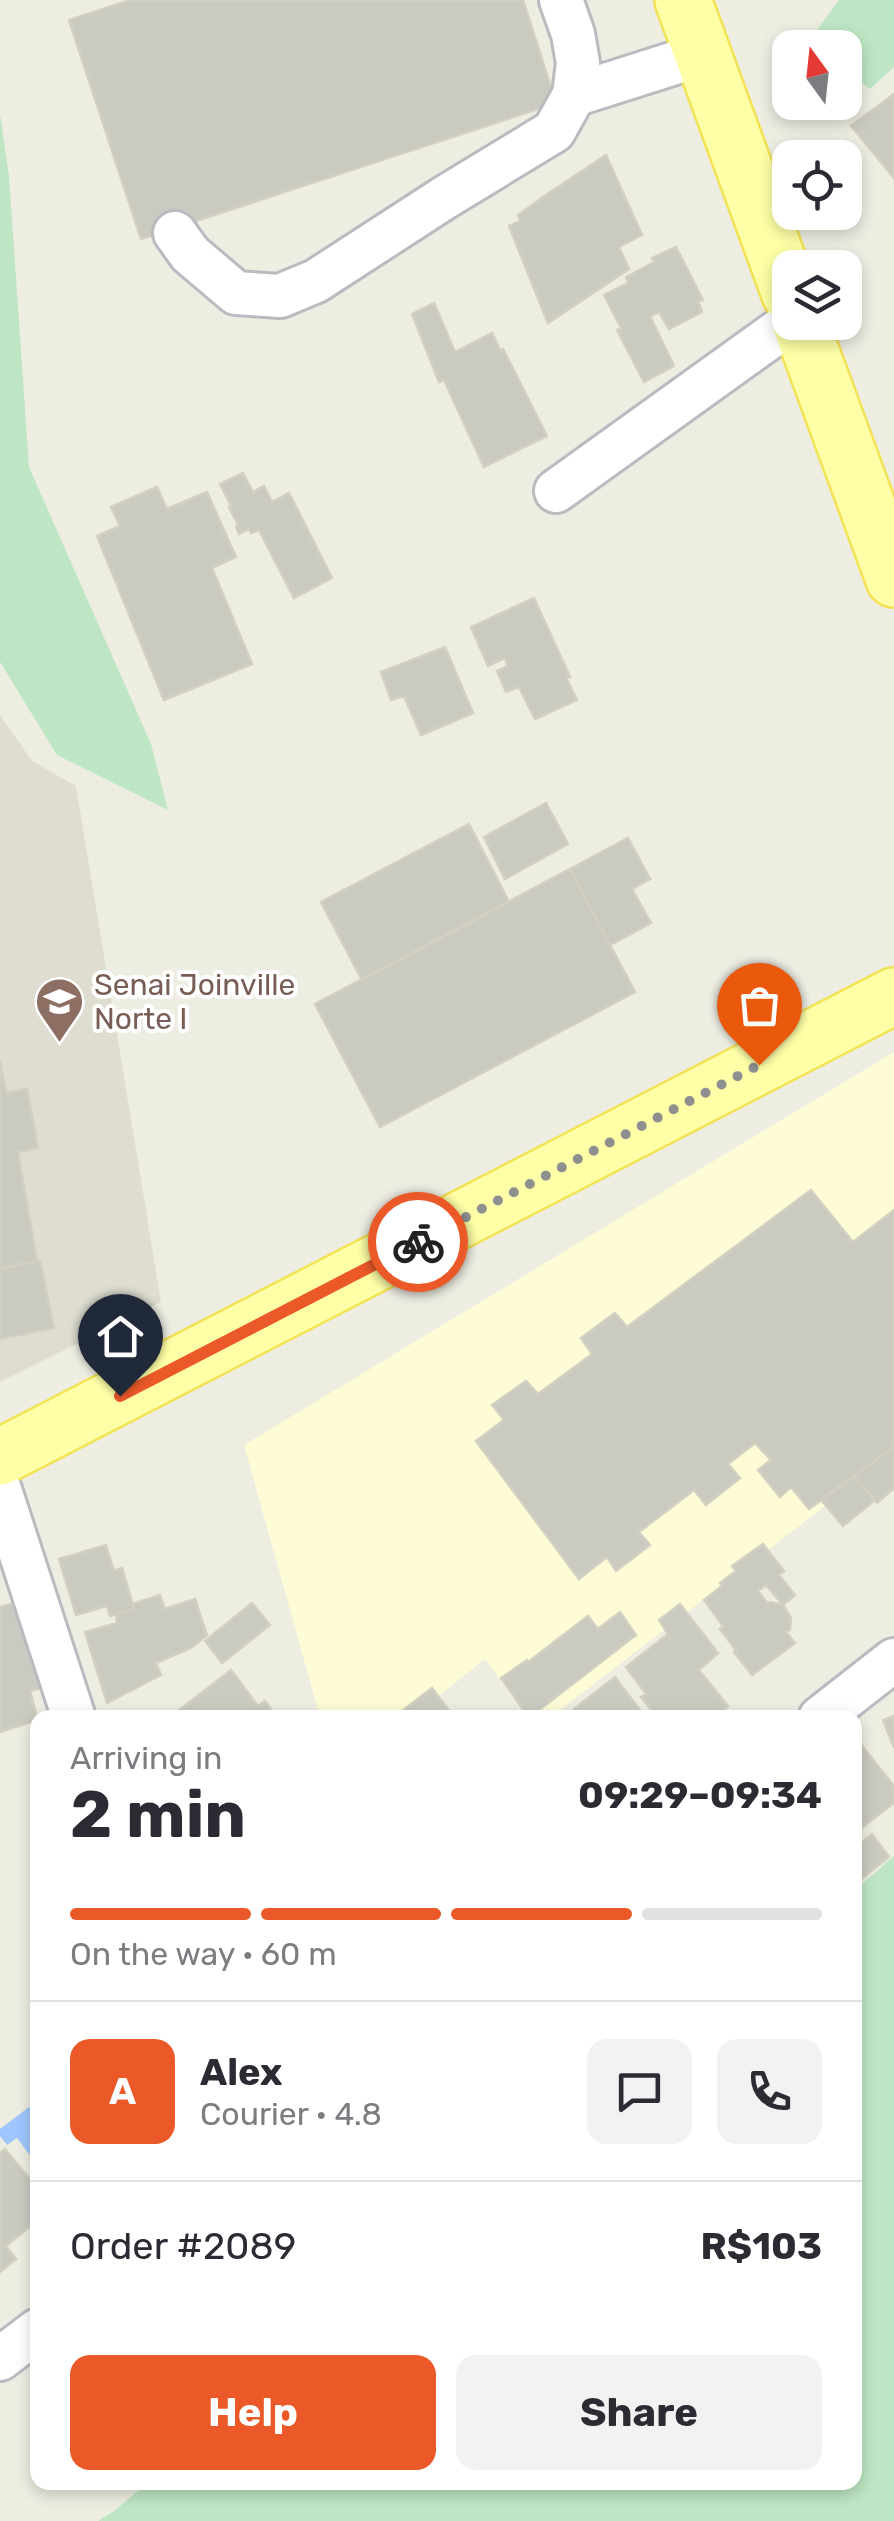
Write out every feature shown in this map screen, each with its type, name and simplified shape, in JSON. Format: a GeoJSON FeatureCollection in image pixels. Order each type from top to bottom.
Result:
{"type":"FeatureCollection","features":[{"type":"Feature","properties":{"kind":"main road"},"geometry":{"type":"LineString","coordinates":[[684,0],[774,250]]}},
{"type":"Feature","properties":{"kind":"main road"},"geometry":{"type":"LineString","coordinates":[[807,340],[894,580]]}},
{"type":"Feature","properties":{"kind":"main road"},"geometry":{"type":"LineString","coordinates":[[0,1458],[894,996]]}},
{"type":"Feature","properties":{"kind":"street"},"geometry":{"type":"LineString","coordinates":[[175,233],[190,254],[236,293],[280,296],[316,281],[554,131],[574,95],[578,63],[562,0]]}},
{"type":"Feature","properties":{"kind":"street"},"geometry":{"type":"LineString","coordinates":[[574,95],[703,54]]}},
{"type":"Feature","properties":{"kind":"street"},"geometry":{"type":"LineString","coordinates":[[556,492],[772,336]]}},
{"type":"Feature","properties":{"kind":"street"},"geometry":{"type":"LineString","coordinates":[[0,1490],[71,1710]]}},
{"type":"Feature","properties":{"kind":"street"},"geometry":{"type":"LineString","coordinates":[[830,1710],[894,1660]]}},
{"type":"Feature","properties":{"kind":"street"},"geometry":{"type":"LineString","coordinates":[[0,2359],[30,2336]]}},
{"type":"Feature","properties":{"kind":"shaded area","name":"Senai Joinville Norte I"},"geometry":{"type":"Polygon","coordinates":[[[0,715],[32,761],[76,786],[161,1302],[0,1382],[0,715]]]}},
{"type":"Feature","properties":{"kind":"shaded area"},"geometry":{"type":"Polygon","coordinates":[[[894,1052],[894,1453],[560,1710],[522,1710],[485,1659],[421,1710],[318,1710],[244,1445],[894,1052]]]}},
{"type":"Feature","properties":{"kind":"green space"},"geometry":{"type":"Polygon","coordinates":[[[839,0],[894,0],[894,67],[870,89],[862,83],[862,30],[817,30],[839,0]]]}},
{"type":"Feature","properties":{"kind":"green space"},"geometry":{"type":"Polygon","coordinates":[[[0,114],[9,176],[29,467],[151,744],[168,810],[57,755],[0,662],[0,114]]]}},
{"type":"Feature","properties":{"kind":"green space"},"geometry":{"type":"Polygon","coordinates":[[[894,1856],[894,2521],[98,2521],[139,2490],[862,2490],[862,1884],[894,1856]]]}},
{"type":"Feature","properties":{"kind":"water"},"geometry":{"type":"Polygon","coordinates":[[[29,2107],[30,2156],[17,2138],[7,2145],[0,2129],[29,2107]]]}},
{"type":"Feature","properties":{"kind":"building"},"geometry":{"type":"Polygon","coordinates":[[[130,0],[523,0],[556,103],[141,239],[69,20],[130,0]]]}},
{"type":"Feature","properties":{"kind":"building"},"geometry":{"type":"Polygon","coordinates":[[[894,94],[894,178],[851,126],[894,94]]]}},
{"type":"Feature","properties":{"kind":"building"},"geometry":{"type":"Polygon","coordinates":[[[606,155],[642,235],[619,247],[629,269],[548,323],[509,226],[520,221],[518,215],[606,155]]]}},
{"type":"Feature","properties":{"kind":"building"},"geometry":{"type":"Polygon","coordinates":[[[676,247],[703,300],[698,301],[702,312],[669,329],[659,312],[650,316],[674,366],[644,382],[604,295],[628,283],[626,277],[654,262],[652,258],[676,247]]]}},
{"type":"Feature","properties":{"kind":"building"},"geometry":{"type":"Polygon","coordinates":[[[434,303],[455,352],[492,333],[547,436],[484,467],[444,380],[439,382],[412,314],[434,303]]]}},
{"type":"Feature","properties":{"kind":"building"},"geometry":{"type":"Polygon","coordinates":[[[243,473],[253,492],[264,486],[272,502],[289,493],[332,578],[294,598],[259,530],[239,534],[220,484],[243,473]]]}},
{"type":"Feature","properties":{"kind":"building"},"geometry":{"type":"Polygon","coordinates":[[[157,487],[167,509],[207,492],[236,557],[212,568],[252,664],[164,700],[97,536],[120,526],[111,507],[157,487]]]}},
{"type":"Feature","properties":{"kind":"building"},"geometry":{"type":"Polygon","coordinates":[[[534,598],[577,700],[535,719],[519,687],[506,692],[497,671],[508,666],[505,658],[488,666],[471,627],[534,598]]]}},
{"type":"Feature","properties":{"kind":"building"},"geometry":{"type":"Polygon","coordinates":[[[445,647],[473,713],[421,735],[404,696],[391,700],[381,672],[445,647]]]}},
{"type":"Feature","properties":{"kind":"building"},"geometry":{"type":"Polygon","coordinates":[[[546,803],[568,844],[505,879],[484,837],[546,803]]]}},
{"type":"Feature","properties":{"kind":"building"},"geometry":{"type":"Polygon","coordinates":[[[469,824],[509,902],[362,980],[321,902],[469,824]]]}},
{"type":"Feature","properties":{"kind":"building"},"geometry":{"type":"Polygon","coordinates":[[[628,838],[650,879],[632,889],[651,923],[610,945],[570,869],[628,838]]]}},
{"type":"Feature","properties":{"kind":"building"},"geometry":{"type":"Polygon","coordinates":[[[570,869],[635,992],[380,1127],[315,1004],[570,869]]]}},
{"type":"Feature","properties":{"kind":"building"},"geometry":{"type":"Polygon","coordinates":[[[0,1061],[6,1093],[27,1089],[38,1148],[18,1152],[37,1261],[0,1268],[0,1061]]]}},
{"type":"Feature","properties":{"kind":"building"},"geometry":{"type":"Polygon","coordinates":[[[811,1190],[853,1242],[894,1210],[894,1447],[809,1509],[791,1487],[780,1497],[758,1470],[771,1460],[755,1443],[728,1464],[740,1478],[706,1505],[694,1490],[639,1532],[650,1545],[616,1571],[607,1557],[579,1579],[476,1441],[504,1420],[492,1405],[526,1381],[538,1394],[592,1354],[581,1338],[615,1313],[627,1327],[811,1190]]]}},
{"type":"Feature","properties":{"kind":"building"},"geometry":{"type":"Polygon","coordinates":[[[40,1261],[54,1328],[0,1339],[0,1269],[40,1261]]]}},
{"type":"Feature","properties":{"kind":"building"},"geometry":{"type":"Polygon","coordinates":[[[894,1447],[894,1488],[877,1503],[854,1476],[894,1447]]]}},
{"type":"Feature","properties":{"kind":"building"},"geometry":{"type":"Polygon","coordinates":[[[854,1476],[875,1500],[843,1526],[821,1500],[854,1476]]]}},
{"type":"Feature","properties":{"kind":"building"},"geometry":{"type":"Polygon","coordinates":[[[763,1544],[784,1571],[779,1575],[795,1595],[783,1605],[791,1618],[790,1630],[786,1632],[795,1643],[752,1675],[704,1600],[736,1571],[732,1566],[763,1544]],[[766,1585],[758,1591],[770,1602],[783,1605],[766,1585]]]}},
{"type":"Feature","properties":{"kind":"building"},"geometry":{"type":"Polygon","coordinates":[[[106,1545],[114,1571],[122,1568],[134,1609],[110,1616],[107,1606],[76,1615],[59,1559],[106,1545]]]}},
{"type":"Feature","properties":{"kind":"building"},"geometry":{"type":"Polygon","coordinates":[[[160,1595],[165,1609],[195,1599],[207,1635],[191,1648],[156,1663],[161,1675],[107,1703],[85,1632],[117,1623],[116,1614],[160,1595]]]}},
{"type":"Feature","properties":{"kind":"building"},"geometry":{"type":"Polygon","coordinates":[[[21,1601],[48,1686],[30,1691],[35,1710],[30,1710],[30,1723],[0,1732],[0,1607],[21,1601]]]}},
{"type":"Feature","properties":{"kind":"building"},"geometry":{"type":"Polygon","coordinates":[[[252,1603],[270,1625],[222,1663],[205,1641],[252,1603]]]}},
{"type":"Feature","properties":{"kind":"building"},"geometry":{"type":"Polygon","coordinates":[[[680,1604],[718,1653],[699,1670],[728,1706],[723,1710],[652,1710],[641,1697],[646,1694],[626,1667],[668,1634],[659,1620],[680,1604]]]}},
{"type":"Feature","properties":{"kind":"building"},"geometry":{"type":"Polygon","coordinates":[[[620,1612],[636,1635],[539,1710],[523,1710],[501,1678],[588,1616],[598,1629],[620,1612]]]}},
{"type":"Feature","properties":{"kind":"building"},"geometry":{"type":"Polygon","coordinates":[[[231,1670],[258,1706],[265,1701],[271,1710],[179,1710],[231,1670]]]}},
{"type":"Feature","properties":{"kind":"building"},"geometry":{"type":"Polygon","coordinates":[[[615,1677],[640,1710],[575,1710],[615,1677]]]}},
{"type":"Feature","properties":{"kind":"building"},"geometry":{"type":"Polygon","coordinates":[[[432,1688],[449,1710],[403,1710],[432,1688]]]}},
{"type":"Feature","properties":{"kind":"building"},"geometry":{"type":"Polygon","coordinates":[[[894,1716],[894,1748],[883,1720],[894,1716]]]}},
{"type":"Feature","properties":{"kind":"building"},"geometry":{"type":"Polygon","coordinates":[[[862,1746],[894,1786],[894,1803],[862,1828],[862,1746]]]}},
{"type":"Feature","properties":{"kind":"building"},"geometry":{"type":"Polygon","coordinates":[[[872,1834],[889,1857],[862,1878],[862,1842],[872,1834]]]}},
{"type":"Feature","properties":{"kind":"building"},"geometry":{"type":"Polygon","coordinates":[[[5,2149],[30,2179],[30,2226],[6,2246],[16,2259],[0,2272],[0,2153],[5,2149]]]}},
{"type":"Feature","properties":{"kind":"way so far"},"geometry":{"type":"LineString","coordinates":[[418,1242],[759,1065]]}},
{"type":"Feature","properties":{"kind":"place","name":"Senai Joinville Norte I"},"geometry":{"type":"Point","coordinates":[59,1044]}},
{"type":"Feature","properties":{"kind":"route"},"geometry":{"type":"LineString","coordinates":[[120,1396],[418,1242]]}}]}
